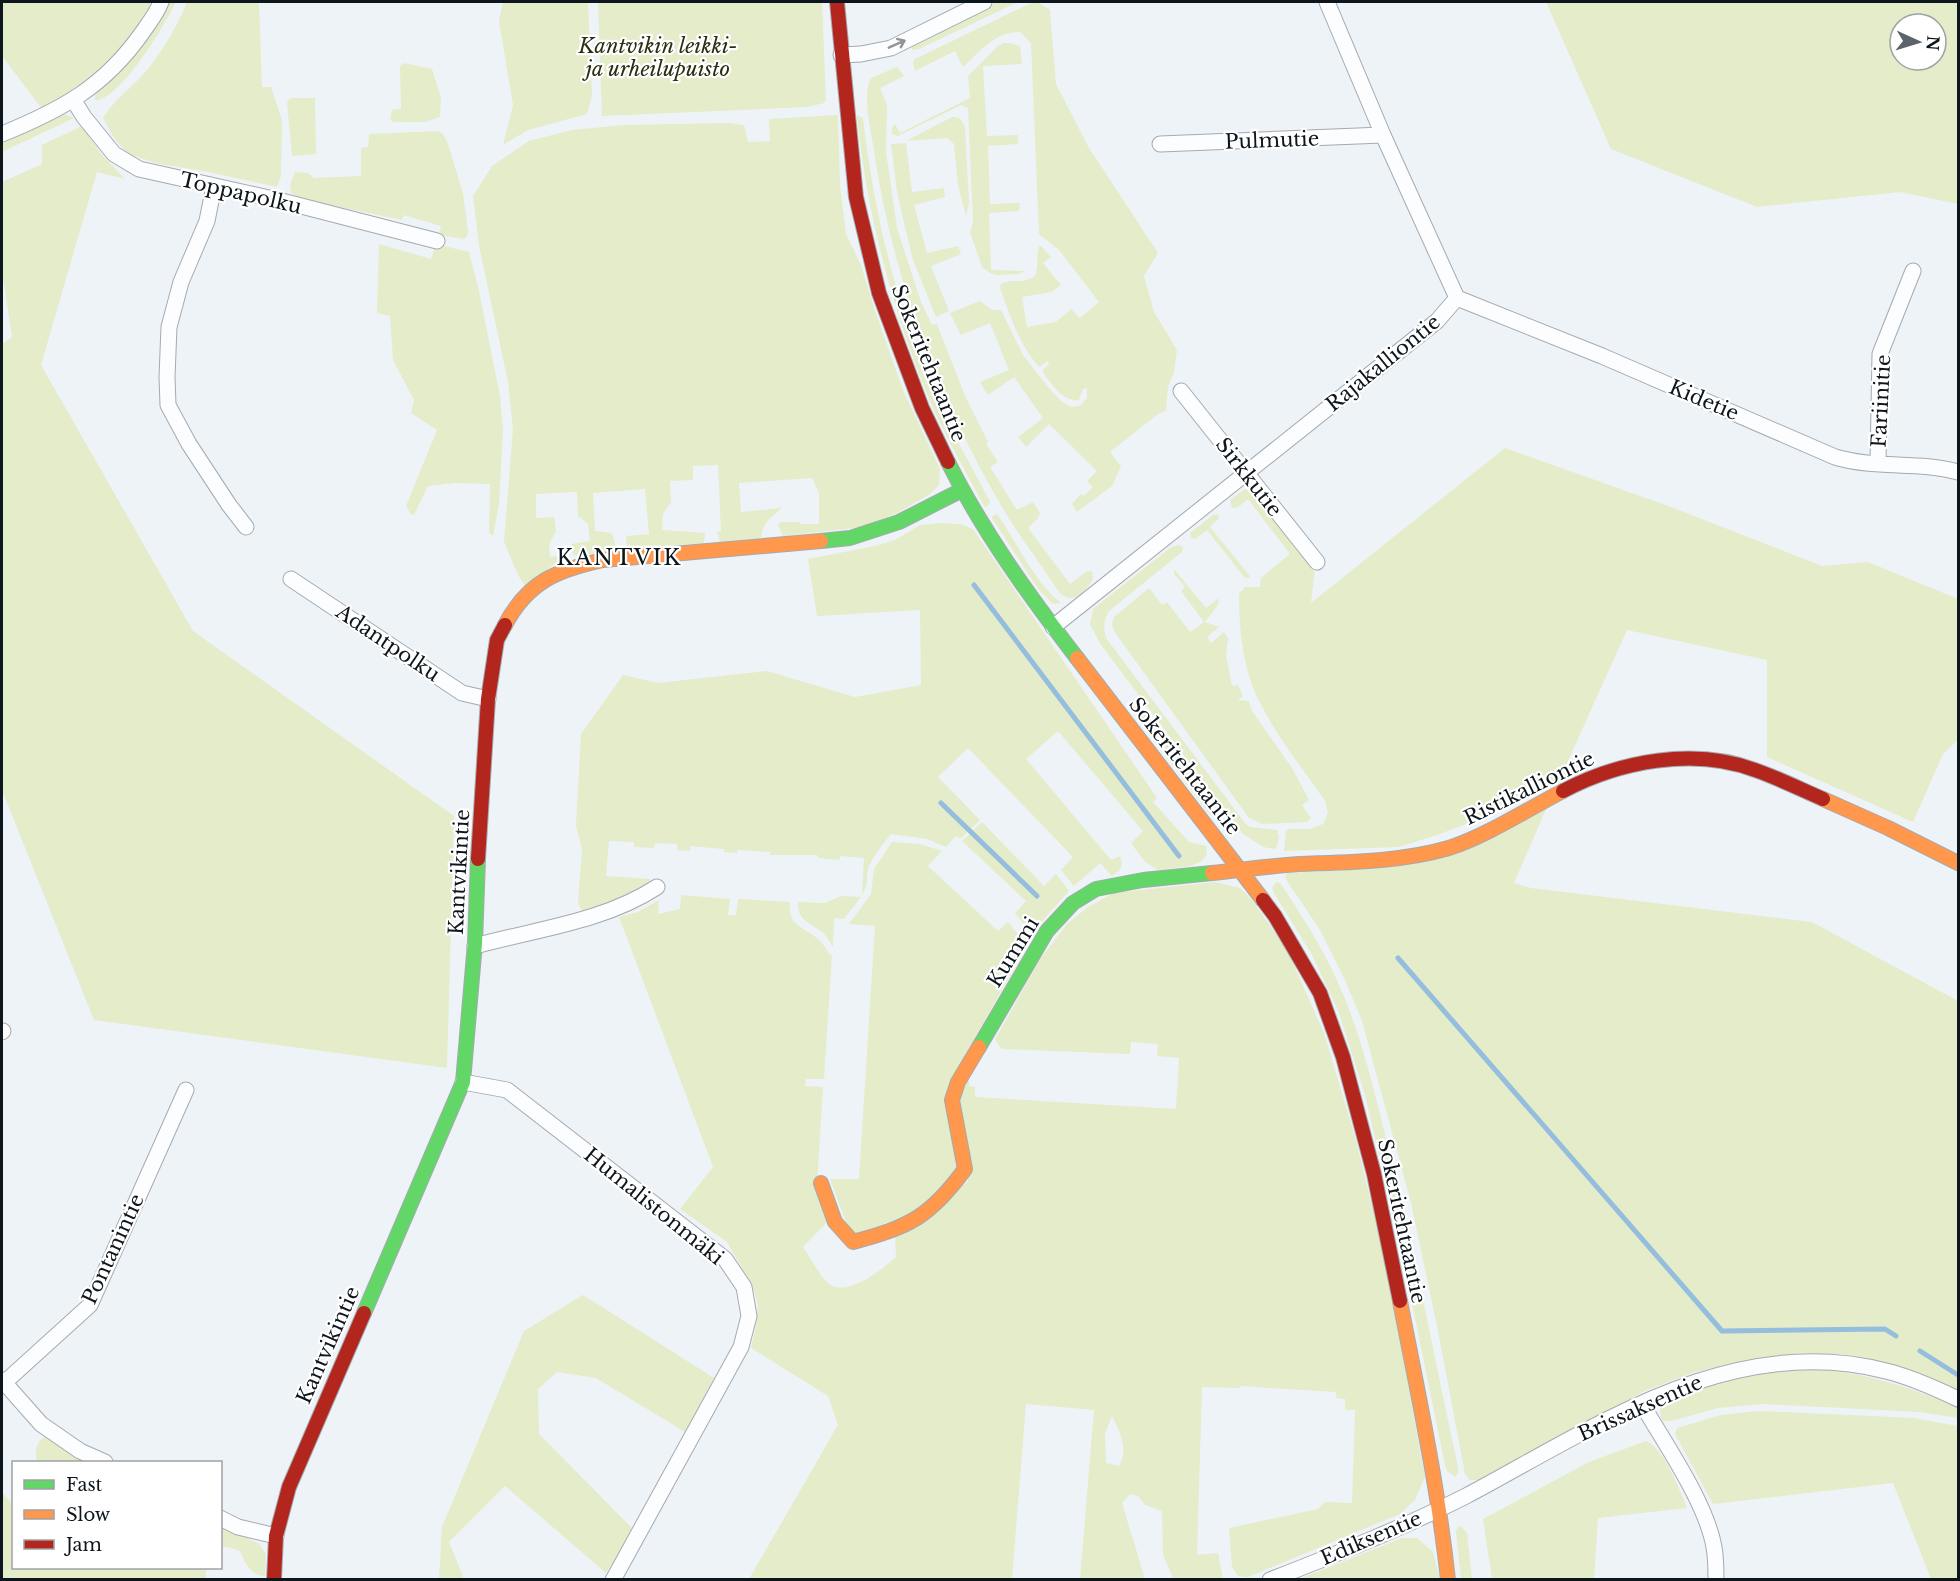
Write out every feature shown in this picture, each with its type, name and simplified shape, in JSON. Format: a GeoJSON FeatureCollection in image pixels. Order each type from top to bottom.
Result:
{"type":"FeatureCollection","features":[{"type":"Feature","properties":{"kind":"street"},"geometry":{"type":"LineString","coordinates":[[2,134],[74,100],[104,77],[133,46],[161,2]]}},
{"type":"Feature","properties":{"kind":"street","name":"Sokeritehtaantie"},"geometry":{"type":"LineString","coordinates":[[837,2],[856,197],[879,293],[922,408],[962,490],[1016,576],[1275,916],[1320,993],[1343,1057],[1374,1174],[1430,1451],[1448,1580]]}},
{"type":"Feature","properties":{"kind":"street"},"geometry":{"type":"LineString","coordinates":[[841,55],[891,48],[984,2]]}},
{"type":"Feature","properties":{"kind":"street","name":"Rajakalliontie"},"geometry":{"type":"LineString","coordinates":[[1053,627],[1437,321],[1457,298],[1383,135],[1328,2]]}},
{"type":"Feature","properties":{"kind":"street","name":"Toppapolku"},"geometry":{"type":"LineString","coordinates":[[74,100],[84,117],[114,154],[139,169],[278,200],[437,242]]}},
{"type":"Feature","properties":{"kind":"street","name":"Pulmutie"},"geometry":{"type":"LineString","coordinates":[[1160,144],[1383,135]]}},
{"type":"Feature","properties":{"kind":"street"},"geometry":{"type":"LineString","coordinates":[[214,186],[207,221],[181,282],[169,327],[168,405],[189,444],[246,527]]}},
{"type":"Feature","properties":{"kind":"street","name":"Fariinitie"},"geometry":{"type":"LineString","coordinates":[[1878,464],[1880,354],[1913,271]]}},
{"type":"Feature","properties":{"kind":"street","name":"Kidetie"},"geometry":{"type":"LineString","coordinates":[[1457,298],[1602,356],[1835,457],[1855,463],[1932,467],[1959,472]]}},
{"type":"Feature","properties":{"kind":"street","name":"Sirkkutie"},"geometry":{"type":"LineString","coordinates":[[1181,391],[1317,562]]}},
{"type":"Feature","properties":{"kind":"street","name":"Kantvikintie"},"geometry":{"type":"LineString","coordinates":[[274,1580],[276,1536],[292,1480],[463,1082],[475,946],[488,699],[497,640],[509,617],[525,595],[544,580],[568,568],[603,560],[850,538],[899,522],[962,490]]}},
{"type":"Feature","properties":{"kind":"street","name":"Adantpolku"},"geometry":{"type":"LineString","coordinates":[[291,579],[462,693],[488,699]]}},
{"type":"Feature","properties":{"kind":"street","name":"Ristikalliontie"},"geometry":{"type":"LineString","coordinates":[[1241,870],[1287,865],[1366,862],[1428,853],[1475,837],[1574,785],[1606,771],[1675,759],[1714,760],[1754,769],[1888,828],[1959,863]]}},
{"type":"Feature","properties":{"kind":"street","name":"Kummi"},"geometry":{"type":"LineString","coordinates":[[821,1183],[835,1222],[853,1242],[911,1224],[938,1205],[965,1169],[952,1100],[958,1082],[1047,931],[1073,903],[1096,890],[1143,880],[1241,870]]}},
{"type":"Feature","properties":{"kind":"street"},"geometry":{"type":"LineString","coordinates":[[475,946],[600,914],[637,900],[657,887]]}},
{"type":"Feature","properties":{"kind":"street","name":"Humalistonmäki"},"geometry":{"type":"LineString","coordinates":[[463,1082],[507,1090],[725,1259],[744,1287],[749,1316],[741,1347],[613,1580]]}},
{"type":"Feature","properties":{"kind":"street","name":"Pontanintie"},"geometry":{"type":"LineString","coordinates":[[3,1382],[90,1305],[186,1089]]}},
{"type":"Feature","properties":{"kind":"street","name":"Brissaksentie"},"geometry":{"type":"LineString","coordinates":[[1439,1509],[1642,1404],[1704,1378],[1738,1369],[1792,1362],[1844,1364],[1888,1371],[1959,1399]]}},
{"type":"Feature","properties":{"kind":"street"},"geometry":{"type":"LineString","coordinates":[[3,1382],[41,1424],[80,1451],[103,1461]]}},
{"type":"Feature","properties":{"kind":"street"},"geometry":{"type":"LineString","coordinates":[[1642,1404],[1706,1518],[1714,1547],[1716,1580]]}},
{"type":"Feature","properties":{"kind":"street","name":"Ediksentie"},"geometry":{"type":"LineString","coordinates":[[1270,1580],[1439,1509]]}},
{"type":"Feature","properties":{"kind":"street"},"geometry":{"type":"LineString","coordinates":[[222,1519],[238,1527],[276,1536]]}},
{"type":"Feature","properties":{"kind":"green space"},"geometry":{"type":"Polygon","coordinates":[[[2,2],[155,2],[129,38],[107,61],[83,82],[42,109],[2,56],[2,2]]]}},
{"type":"Feature","properties":{"kind":"green space"},"geometry":{"type":"Polygon","coordinates":[[[168,2],[176,2],[141,59],[117,88],[105,97],[95,100],[95,95],[117,75],[145,41],[168,2]]]}},
{"type":"Feature","properties":{"kind":"green space"},"geometry":{"type":"Polygon","coordinates":[[[187,2],[259,2],[262,87],[271,87],[282,120],[281,176],[277,187],[159,164],[128,154],[114,138],[103,118],[153,62],[175,28],[187,2]]]}},
{"type":"Feature","properties":{"kind":"green space"},"geometry":{"type":"Polygon","coordinates":[[[503,2],[588,2],[592,95],[587,114],[528,130],[503,145],[513,105],[499,21],[503,2]]]}},
{"type":"Feature","properties":{"kind":"green space","name":"Kantvikin leikki- ja urheilupuisto"},"geometry":{"type":"Polygon","coordinates":[[[598,2],[822,2],[826,100],[824,103],[807,107],[602,116],[598,2]]]}},
{"type":"Feature","properties":{"kind":"green space"},"geometry":{"type":"Polygon","coordinates":[[[997,2],[1018,2],[919,49],[913,50],[911,47],[918,40],[997,2]]]}},
{"type":"Feature","properties":{"kind":"green space"},"geometry":{"type":"Polygon","coordinates":[[[1033,2],[1050,10],[1056,84],[1089,148],[1158,253],[1144,276],[1154,312],[1177,350],[1174,372],[1168,386],[1166,411],[1158,414],[1110,452],[1121,466],[1112,486],[1077,512],[1072,504],[1081,494],[1084,496],[1093,487],[1087,481],[1097,471],[1049,424],[1026,447],[1018,437],[1043,418],[1014,377],[988,395],[980,382],[1009,370],[990,323],[961,335],[950,313],[980,301],[992,310],[1001,310],[1023,355],[1061,401],[1071,407],[1080,406],[1087,398],[1087,388],[1083,389],[1079,400],[1073,400],[1062,395],[1053,386],[1042,371],[1049,364],[1048,361],[1039,367],[1026,349],[1000,288],[1005,282],[1026,280],[1035,276],[1038,250],[1041,246],[1051,257],[1043,263],[1061,285],[1051,292],[1022,297],[1027,327],[1056,322],[1071,309],[1080,318],[1099,302],[1059,250],[1039,234],[1031,43],[1020,32],[1011,33],[988,43],[963,67],[955,51],[915,71],[913,63],[915,59],[1033,2]]]}},
{"type":"Feature","properties":{"kind":"green space"},"geometry":{"type":"Polygon","coordinates":[[[1546,2],[1958,2],[1958,204],[1900,192],[1757,207],[1611,149],[1546,2]]]}},
{"type":"Feature","properties":{"kind":"green space"},"geometry":{"type":"Polygon","coordinates":[[[1004,43],[1020,46],[1022,64],[983,66],[987,136],[1018,135],[1018,144],[988,146],[990,204],[1020,203],[1019,211],[989,213],[991,270],[1025,271],[1019,274],[997,275],[982,267],[970,232],[973,222],[968,108],[961,105],[898,136],[892,134],[892,128],[895,124],[900,133],[970,98],[968,76],[998,46],[1004,43]]]}},
{"type":"Feature","properties":{"kind":"green space"},"geometry":{"type":"Polygon","coordinates":[[[404,63],[432,69],[441,98],[440,117],[425,122],[393,122],[390,119],[392,110],[401,109],[400,66],[404,63]]]}},
{"type":"Feature","properties":{"kind":"green space"},"geometry":{"type":"Polygon","coordinates":[[[897,67],[904,76],[880,88],[887,105],[886,152],[897,228],[921,302],[932,325],[937,324],[965,396],[988,442],[986,444],[998,462],[990,467],[1017,510],[1033,502],[1040,513],[1028,528],[1070,584],[1086,572],[1092,571],[1093,579],[1090,584],[1082,593],[1073,598],[1059,592],[1008,516],[957,422],[920,334],[892,242],[867,103],[868,85],[871,78],[897,67]]]}},
{"type":"Feature","properties":{"kind":"green space"},"geometry":{"type":"Polygon","coordinates":[[[292,98],[315,98],[316,154],[292,156],[287,103],[292,98]]]}},
{"type":"Feature","properties":{"kind":"green space"},"geometry":{"type":"Polygon","coordinates":[[[64,114],[74,118],[2,152],[2,142],[64,114]]]}},
{"type":"Feature","properties":{"kind":"green space"},"geometry":{"type":"Polygon","coordinates":[[[838,115],[840,186],[846,234],[861,265],[903,390],[940,469],[939,485],[930,494],[897,513],[863,527],[783,536],[778,525],[781,522],[819,524],[819,493],[812,478],[739,483],[741,512],[782,508],[763,528],[761,538],[720,542],[717,532],[721,531],[718,465],[693,466],[693,480],[670,481],[671,502],[663,514],[662,530],[705,533],[704,543],[627,549],[626,536],[649,534],[645,489],[593,493],[595,531],[612,533],[615,551],[576,556],[573,554],[571,544],[590,541],[588,524],[578,516],[577,492],[536,494],[536,518],[554,517],[556,531],[549,545],[550,557],[558,556],[558,561],[526,587],[518,575],[504,542],[513,429],[508,382],[479,246],[473,196],[492,166],[529,141],[572,130],[624,125],[729,123],[744,125],[748,142],[770,141],[769,119],[838,115]]]}},
{"type":"Feature","properties":{"kind":"green space"},"geometry":{"type":"Polygon","coordinates":[[[857,115],[863,118],[883,235],[903,311],[947,421],[990,502],[987,507],[984,506],[936,415],[900,318],[873,218],[857,115]]]}},
{"type":"Feature","properties":{"kind":"green space"},"geometry":{"type":"Polygon","coordinates":[[[952,117],[960,119],[965,127],[969,203],[966,216],[958,185],[954,144],[947,138],[906,141],[952,117]]]}},
{"type":"Feature","properties":{"kind":"green space"},"geometry":{"type":"Polygon","coordinates":[[[82,126],[101,154],[125,179],[97,172],[41,365],[193,631],[454,816],[447,1068],[94,1020],[2,790],[2,344],[12,337],[2,270],[2,182],[42,164],[42,145],[82,126]]]}},
{"type":"Feature","properties":{"kind":"green space"},"geometry":{"type":"Polygon","coordinates":[[[438,131],[447,141],[463,193],[468,231],[464,239],[439,235],[441,226],[404,215],[402,220],[301,199],[291,193],[290,184],[295,172],[308,173],[314,178],[361,176],[361,148],[368,147],[369,134],[438,131]]]}},
{"type":"Feature","properties":{"kind":"green space"},"geometry":{"type":"Polygon","coordinates":[[[906,143],[912,192],[944,188],[945,197],[914,205],[927,253],[958,246],[961,254],[931,266],[949,311],[936,317],[912,257],[897,192],[891,144],[906,143]]]}},
{"type":"Feature","properties":{"kind":"green space"},"geometry":{"type":"Polygon","coordinates":[[[379,244],[431,259],[436,244],[469,252],[500,396],[503,430],[499,504],[493,536],[489,533],[490,484],[455,483],[428,486],[414,515],[406,506],[437,430],[411,413],[414,400],[393,360],[390,316],[377,313],[379,244]]]}},
{"type":"Feature","properties":{"kind":"green space"},"geometry":{"type":"Polygon","coordinates":[[[1505,448],[1671,507],[1822,566],[1868,562],[1958,599],[1958,740],[1943,754],[1913,822],[1767,757],[1767,660],[1627,630],[1559,781],[1495,813],[1399,847],[1284,851],[1288,829],[1310,829],[1323,824],[1328,813],[1325,801],[1274,727],[1254,689],[1243,649],[1239,594],[1245,587],[1260,587],[1261,578],[1290,554],[1248,499],[1237,508],[1232,508],[1230,500],[1245,489],[1251,490],[1315,568],[1311,603],[1505,448]]]}},
{"type":"Feature","properties":{"kind":"green space"},"geometry":{"type":"Polygon","coordinates":[[[997,514],[1034,572],[1061,603],[1053,604],[1038,589],[992,518],[997,514]]]}},
{"type":"Feature","properties":{"kind":"green space"},"geometry":{"type":"Polygon","coordinates":[[[1218,514],[1219,518],[1210,527],[1250,576],[1249,578],[1245,578],[1207,530],[1195,539],[1191,538],[1190,533],[1213,515],[1218,514]]]}},
{"type":"Feature","properties":{"kind":"green space"},"geometry":{"type":"Polygon","coordinates":[[[960,524],[973,529],[1157,798],[1153,802],[1189,842],[1206,846],[1207,854],[1202,861],[1191,866],[1158,870],[1145,862],[1131,843],[1143,831],[1058,731],[1026,759],[1111,860],[1120,856],[1122,864],[1119,871],[1112,876],[1100,863],[1074,886],[1061,870],[1073,857],[968,748],[938,777],[980,820],[960,839],[956,836],[946,847],[927,839],[891,834],[869,866],[866,887],[862,894],[864,858],[840,856],[840,860],[818,858],[817,855],[770,855],[770,852],[738,850],[737,853],[724,852],[724,849],[690,846],[690,851],[677,850],[677,844],[655,843],[654,848],[634,847],[634,842],[609,841],[606,876],[651,879],[628,896],[583,912],[578,904],[582,849],[576,826],[581,734],[623,675],[658,683],[767,671],[855,697],[921,685],[920,610],[817,616],[808,559],[875,546],[895,540],[920,525],[960,524]]]}},
{"type":"Feature","properties":{"kind":"green space"},"geometry":{"type":"Polygon","coordinates":[[[1179,545],[1183,547],[1182,552],[1109,611],[1104,624],[1106,638],[1245,823],[1250,827],[1277,830],[1279,837],[1276,849],[1263,847],[1243,834],[1101,645],[1090,625],[1093,609],[1171,547],[1179,545]]]}},
{"type":"Feature","properties":{"kind":"green space"},"geometry":{"type":"Polygon","coordinates":[[[1174,569],[1206,608],[1219,598],[1218,605],[1205,622],[1219,627],[1207,637],[1211,643],[1224,632],[1228,638],[1226,655],[1232,686],[1238,685],[1243,696],[1238,700],[1249,701],[1252,711],[1292,768],[1309,800],[1302,805],[1311,818],[1307,822],[1262,824],[1249,818],[1116,634],[1112,625],[1114,617],[1149,588],[1162,605],[1167,602],[1190,632],[1204,622],[1181,591],[1185,587],[1174,574],[1174,569]]]}},
{"type":"Feature","properties":{"kind":"green space"},"geometry":{"type":"Polygon","coordinates":[[[1134,700],[1218,812],[1216,817],[1208,812],[1145,729],[1131,703],[1134,700]]]}},
{"type":"Feature","properties":{"kind":"green space"},"geometry":{"type":"Polygon","coordinates":[[[1547,807],[1514,883],[1531,888],[1812,922],[1958,1001],[1958,1391],[1882,1362],[1841,1354],[1800,1353],[1759,1358],[1695,1372],[1647,1390],[1478,1480],[1470,1480],[1465,1474],[1411,1203],[1362,1021],[1320,930],[1285,878],[1287,873],[1357,869],[1547,807]]]}},
{"type":"Feature","properties":{"kind":"green space"},"geometry":{"type":"Polygon","coordinates":[[[982,822],[1044,886],[1056,874],[1069,891],[1038,926],[1023,923],[1015,913],[1026,901],[962,841],[982,822]]]}},
{"type":"Feature","properties":{"kind":"green space"},"geometry":{"type":"Polygon","coordinates":[[[892,842],[920,844],[942,851],[928,866],[998,931],[1008,922],[1022,942],[1024,951],[952,1078],[961,1165],[919,1211],[851,1236],[830,1179],[859,1179],[875,926],[849,924],[871,894],[874,869],[892,842]]]}},
{"type":"Feature","properties":{"kind":"green space"},"geometry":{"type":"Polygon","coordinates":[[[1215,882],[1240,888],[1252,900],[1287,950],[1324,1033],[1354,1133],[1385,1258],[1425,1477],[1415,1500],[1400,1514],[1248,1577],[1238,1576],[1232,1567],[1229,1528],[1318,1509],[1325,1502],[1352,1503],[1355,1410],[1345,1410],[1345,1399],[1336,1398],[1336,1392],[1240,1386],[1239,1388],[1202,1387],[1197,1555],[1218,1553],[1223,1579],[1177,1580],[1173,1578],[1163,1555],[1162,1511],[1145,1505],[1138,1496],[1130,1494],[1122,1503],[1145,1579],[1080,1579],[1094,1410],[1026,1404],[1012,1579],[749,1579],[838,1425],[828,1396],[751,1348],[758,1305],[753,1288],[727,1242],[680,1209],[713,1167],[619,917],[638,912],[659,900],[658,914],[680,909],[681,895],[730,899],[728,915],[736,915],[738,899],[790,902],[790,911],[795,923],[816,937],[832,955],[824,1079],[806,1079],[805,1086],[823,1087],[817,1186],[828,1221],[803,1247],[828,1283],[836,1287],[845,1287],[864,1280],[896,1257],[895,1236],[968,1181],[960,1096],[969,1079],[969,1086],[975,1087],[975,1097],[1176,1109],[1179,1058],[1157,1056],[1158,1044],[1131,1042],[1130,1054],[1002,1049],[995,1040],[1040,959],[1067,924],[1088,907],[1114,893],[1215,882]],[[1112,1416],[1105,1434],[1106,1463],[1119,1466],[1123,1447],[1112,1416]]]}},
{"type":"Feature","properties":{"kind":"green space"},"geometry":{"type":"Polygon","coordinates":[[[1276,882],[1280,883],[1298,910],[1330,965],[1350,1011],[1362,1047],[1415,1261],[1458,1467],[1455,1477],[1447,1471],[1445,1465],[1402,1254],[1365,1095],[1338,1010],[1311,953],[1275,895],[1272,888],[1276,882]]]}},
{"type":"Feature","properties":{"kind":"green space"},"geometry":{"type":"Polygon","coordinates":[[[841,896],[861,897],[844,919],[834,918],[833,947],[825,935],[803,918],[798,909],[798,902],[825,903],[841,896]]]}},
{"type":"Feature","properties":{"kind":"green space"},"geometry":{"type":"Polygon","coordinates":[[[583,1295],[714,1378],[685,1432],[596,1378],[557,1372],[538,1389],[539,1434],[634,1530],[606,1573],[505,1486],[449,1542],[464,1579],[439,1580],[442,1527],[524,1331],[583,1295]]]}},
{"type":"Feature","properties":{"kind":"green space"},"geometry":{"type":"Polygon","coordinates":[[[1814,1369],[1852,1374],[1905,1387],[1958,1407],[1958,1418],[1920,1412],[1762,1404],[1718,1408],[1671,1421],[1663,1421],[1661,1417],[1660,1408],[1666,1402],[1718,1382],[1781,1371],[1814,1369]]]}},
{"type":"Feature","properties":{"kind":"green space"},"geometry":{"type":"Polygon","coordinates":[[[1759,1411],[1914,1418],[1958,1426],[1958,1579],[1931,1579],[1893,1483],[1713,1504],[1675,1434],[1677,1428],[1721,1415],[1759,1411]]]}},
{"type":"Feature","properties":{"kind":"green space"},"geometry":{"type":"Polygon","coordinates":[[[45,1437],[87,1461],[37,1461],[36,1448],[45,1437]]]}},
{"type":"Feature","properties":{"kind":"green space"},"geometry":{"type":"Polygon","coordinates":[[[1646,1441],[1653,1445],[1665,1461],[1687,1508],[1598,1518],[1594,1579],[1492,1579],[1483,1519],[1589,1462],[1646,1441]]]}},
{"type":"Feature","properties":{"kind":"green space"},"geometry":{"type":"Polygon","coordinates":[[[2,1492],[12,1504],[12,1569],[206,1569],[206,1579],[2,1579],[2,1492]]]}},
{"type":"Feature","properties":{"kind":"green space"},"geometry":{"type":"Polygon","coordinates":[[[222,1525],[259,1544],[266,1554],[265,1576],[252,1571],[240,1551],[222,1547],[222,1525]]]}},
{"type":"Feature","properties":{"kind":"green space"},"geometry":{"type":"Polygon","coordinates":[[[1461,1526],[1467,1533],[1472,1579],[1461,1579],[1456,1532],[1461,1526]]]}},
{"type":"Feature","properties":{"kind":"green space"},"geometry":{"type":"Polygon","coordinates":[[[1402,1538],[1417,1538],[1433,1552],[1440,1580],[1297,1580],[1402,1538]]]}},
{"type":"Feature","properties":{"kind":"waterway"},"geometry":{"type":"LineString","coordinates":[[974,585],[1179,856]]}},
{"type":"Feature","properties":{"kind":"waterway"},"geometry":{"type":"LineString","coordinates":[[941,803],[1037,896]]}},
{"type":"Feature","properties":{"kind":"waterway"},"geometry":{"type":"LineString","coordinates":[[1398,958],[1722,1331],[1885,1329],[1896,1336]]}},
{"type":"Feature","properties":{"kind":"waterway"},"geometry":{"type":"LineString","coordinates":[[1920,1351],[1958,1375]]}},
{"type":"Feature","properties":{"kind":"traffic: fast"},"geometry":{"type":"LineString","coordinates":[[948,462],[976,514],[1008,563],[1077,658]]}},
{"type":"Feature","properties":{"kind":"traffic: fast"},"geometry":{"type":"LineString","coordinates":[[821,541],[850,538],[899,522],[962,490]]}},
{"type":"Feature","properties":{"kind":"traffic: fast"},"geometry":{"type":"LineString","coordinates":[[364,1313],[463,1082],[475,943],[478,859]]}},
{"type":"Feature","properties":{"kind":"traffic: fast"},"geometry":{"type":"LineString","coordinates":[[979,1047],[1047,931],[1073,903],[1096,889],[1143,880],[1212,873]]}},
{"type":"Feature","properties":{"kind":"traffic: slow"},"geometry":{"type":"LineString","coordinates":[[505,625],[514,610],[534,588],[558,573],[587,564],[603,560],[821,541]]}},
{"type":"Feature","properties":{"kind":"traffic: slow"},"geometry":{"type":"LineString","coordinates":[[1077,658],[1263,900]]}},
{"type":"Feature","properties":{"kind":"traffic: slow"},"geometry":{"type":"LineString","coordinates":[[1212,873],[1431,853],[1478,837],[1563,791]]}},
{"type":"Feature","properties":{"kind":"traffic: slow"},"geometry":{"type":"LineString","coordinates":[[1823,799],[1958,863]]}},
{"type":"Feature","properties":{"kind":"traffic: slow"},"geometry":{"type":"LineString","coordinates":[[821,1183],[835,1222],[853,1242],[904,1225],[941,1199],[965,1169],[952,1100],[958,1082],[979,1047]]}},
{"type":"Feature","properties":{"kind":"traffic: slow"},"geometry":{"type":"LineString","coordinates":[[1400,1301],[1433,1475],[1448,1580]]}},
{"type":"Feature","properties":{"kind":"traffic: jam"},"geometry":{"type":"LineString","coordinates":[[837,2],[856,197],[879,293],[922,408],[948,462]]}},
{"type":"Feature","properties":{"kind":"traffic: jam"},"geometry":{"type":"LineString","coordinates":[[478,859],[488,699],[497,640],[505,625]]}},
{"type":"Feature","properties":{"kind":"traffic: jam"},"geometry":{"type":"LineString","coordinates":[[1563,791],[1608,772],[1633,765],[1682,759],[1707,759],[1755,770],[1823,799]]}},
{"type":"Feature","properties":{"kind":"traffic: jam"},"geometry":{"type":"LineString","coordinates":[[1263,900],[1275,916],[1320,993],[1343,1057],[1374,1174],[1400,1301]]}},
{"type":"Feature","properties":{"kind":"traffic: jam"},"geometry":{"type":"LineString","coordinates":[[274,1580],[276,1536],[289,1487],[364,1313]]}},
{"type":"Feature","properties":{"kind":"district","name":"KANTVIK"},"geometry":{"type":"Point","coordinates":[619,557]}}]}
